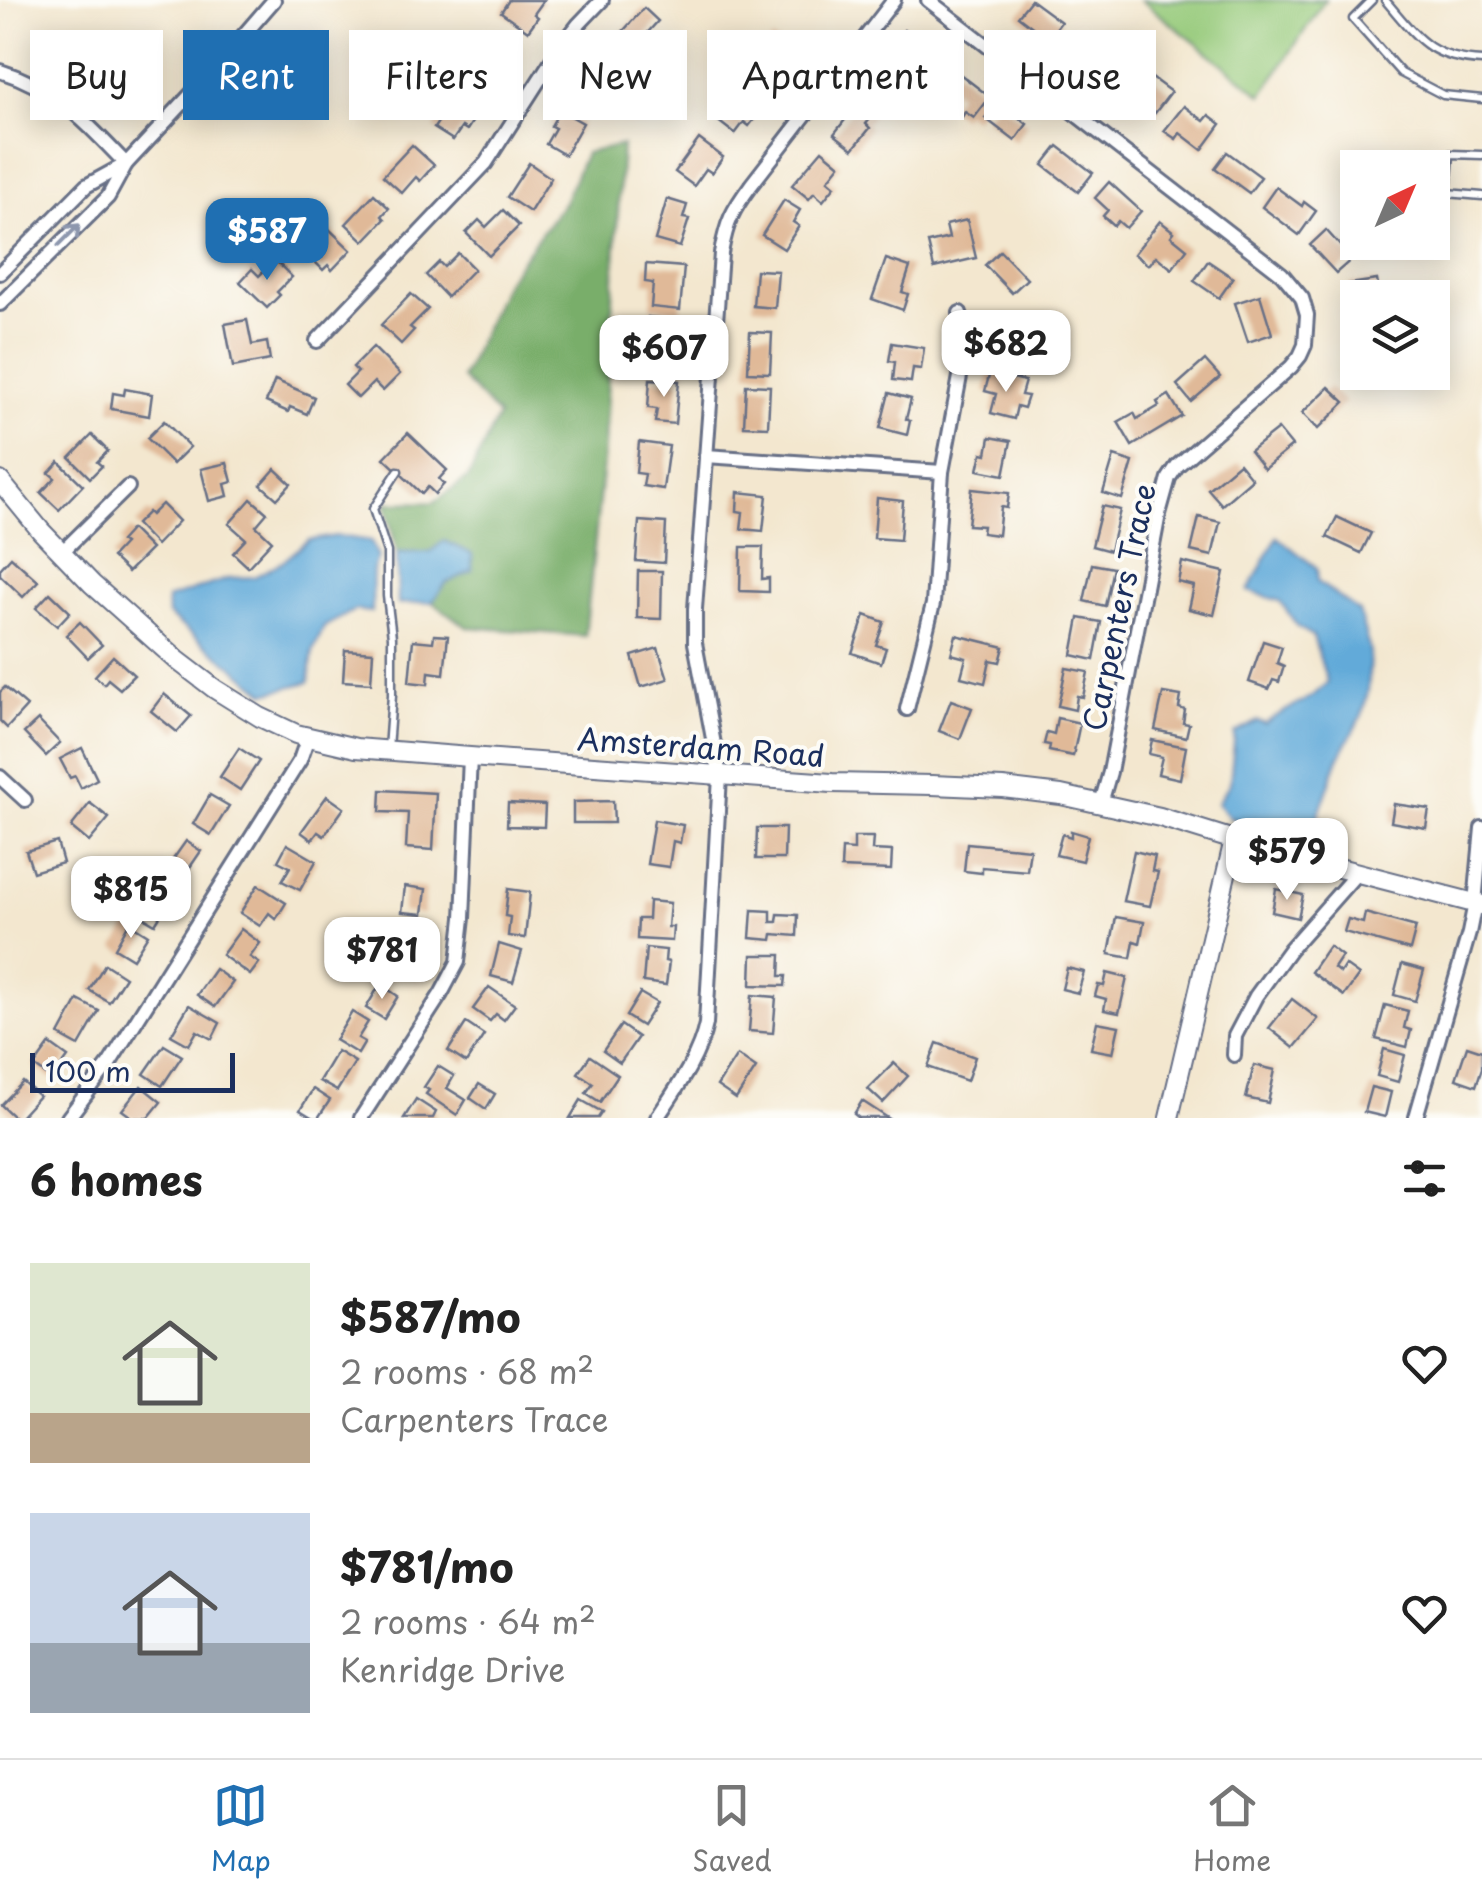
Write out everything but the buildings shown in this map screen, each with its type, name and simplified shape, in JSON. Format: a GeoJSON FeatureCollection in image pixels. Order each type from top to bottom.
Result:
{"type":"FeatureCollection","features":[{"type":"Feature","properties":{"kind":"main road","name":"Amsterdam Road"},"geometry":{"type":"LineString","coordinates":[[0,481],[61,553],[136,624],[215,689],[260,717],[308,737],[356,748],[720,776],[1061,794],[1479,904]]}},
{"type":"Feature","properties":{"kind":"main road"},"geometry":{"type":"LineString","coordinates":[[1169,1118],[1234,840]]}},
{"type":"Feature","properties":{"kind":"street"},"geometry":{"type":"LineString","coordinates":[[0,304],[108,197],[126,164],[274,0]]}},
{"type":"Feature","properties":{"kind":"street"},"geometry":{"type":"LineString","coordinates":[[317,341],[486,164],[559,50],[602,0]]}},
{"type":"Feature","properties":{"kind":"street"},"geometry":{"type":"LineString","coordinates":[[658,1118],[682,1080],[706,1024],[720,776],[695,643],[695,609],[726,224],[751,185],[894,0]]}},
{"type":"Feature","properties":{"kind":"street","name":"Carpenters Trace"},"geometry":{"type":"LineString","coordinates":[[928,0],[1282,274],[1302,298],[1307,315],[1305,345],[1292,367],[1184,459],[1169,478],[1101,803]]}},
{"type":"Feature","properties":{"kind":"street"},"geometry":{"type":"LineString","coordinates":[[0,71],[54,94],[126,164]]}},
{"type":"Feature","properties":{"kind":"street"},"geometry":{"type":"LineString","coordinates":[[0,273],[86,186],[126,164]]}},
{"type":"Feature","properties":{"kind":"street"},"geometry":{"type":"LineString","coordinates":[[15,257],[32,273]]}},
{"type":"Feature","properties":{"kind":"street"},"geometry":{"type":"LineString","coordinates":[[907,709],[933,604],[942,472],[965,350],[960,313]]}},
{"type":"Feature","properties":{"kind":"street"},"geometry":{"type":"LineString","coordinates":[[706,456],[942,472]]}},
{"type":"Feature","properties":{"kind":"street"},"geometry":{"type":"LineString","coordinates":[[61,553],[128,487]]}},
{"type":"Feature","properties":{"kind":"street"},"geometry":{"type":"LineString","coordinates":[[68,1118],[109,1064],[300,760],[308,737]]}},
{"type":"Feature","properties":{"kind":"street"},"geometry":{"type":"LineString","coordinates":[[362,1118],[458,962],[470,757]]}},
{"type":"Feature","properties":{"kind":"street"},"geometry":{"type":"LineString","coordinates":[[0,777],[25,800]]}},
{"type":"Feature","properties":{"kind":"street"},"geometry":{"type":"LineString","coordinates":[[1417,1118],[1479,904],[1482,828]]}},
{"type":"Feature","properties":{"kind":"street"},"geometry":{"type":"LineString","coordinates":[[1234,1055],[1235,1036],[1256,996],[1290,949],[1357,873]]}},
{"type":"Feature","properties":{"kind":"lane"},"geometry":{"type":"LineString","coordinates":[[1372,0],[1354,19],[1401,72],[1443,94],[1482,98]]}},
{"type":"Feature","properties":{"kind":"lane"},"geometry":{"type":"LineString","coordinates":[[1385,0],[1422,43],[1453,60],[1482,62]]}},
{"type":"Feature","properties":{"kind":"lane"},"geometry":{"type":"LineString","coordinates":[[1482,156],[1450,154],[1447,194],[1482,196]]}},
{"type":"Feature","properties":{"kind":"lane"},"geometry":{"type":"LineString","coordinates":[[388,750],[392,637],[387,552],[373,510],[398,471]]}},
{"type":"Feature","properties":{"kind":"green space"},"geometry":{"type":"Polygon","coordinates":[[[1141,0],[1325,0],[1262,95],[1141,0]]]}},
{"type":"Feature","properties":{"kind":"green space"},"geometry":{"type":"Polygon","coordinates":[[[622,145],[603,463],[585,636],[467,627],[432,602],[446,583],[471,571],[430,552],[397,553],[386,503],[434,502],[468,478],[498,416],[462,378],[506,281],[564,202],[585,153],[622,145]]]}},
{"type":"Feature","properties":{"kind":"water"},"geometry":{"type":"Polygon","coordinates":[[[337,536],[371,541],[378,557],[373,570],[372,612],[355,610],[324,627],[313,651],[309,682],[266,693],[168,615],[167,599],[230,578],[254,577],[285,560],[309,540],[337,536]]]}},
{"type":"Feature","properties":{"kind":"water"},"geometry":{"type":"Polygon","coordinates":[[[1277,537],[1317,568],[1318,582],[1359,612],[1370,652],[1362,715],[1339,757],[1313,831],[1288,840],[1230,818],[1217,803],[1230,783],[1235,733],[1258,721],[1265,724],[1327,682],[1313,636],[1298,627],[1280,601],[1248,591],[1277,537]]]}},
{"type":"Feature","properties":{"kind":"water"},"geometry":{"type":"Polygon","coordinates":[[[444,541],[472,554],[472,571],[446,583],[432,602],[398,604],[397,553],[430,552],[444,541]]]}}]}
